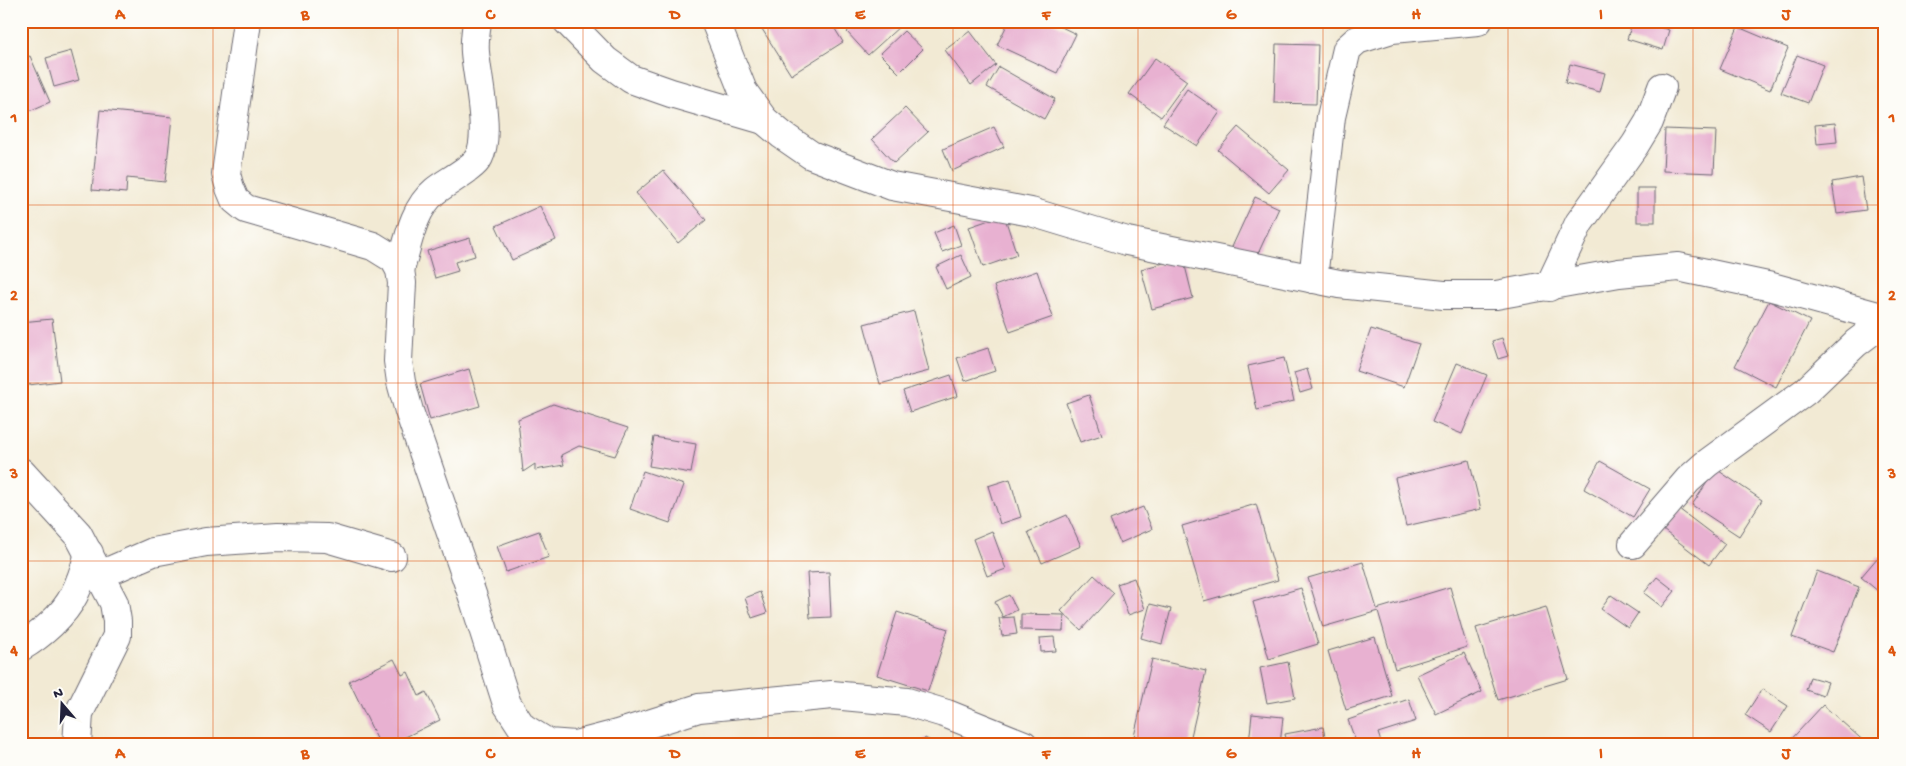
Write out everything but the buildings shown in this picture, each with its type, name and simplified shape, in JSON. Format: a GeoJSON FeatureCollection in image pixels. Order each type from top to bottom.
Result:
{"type":"FeatureCollection","features":[{"type":"Feature","properties":{"kind":"street"},"geometry":{"type":"LineString","coordinates":[[248,21],[226,174],[235,200],[246,209],[373,246],[394,259],[400,270],[402,283],[398,361],[407,404],[474,600],[507,704],[522,727],[548,743],[575,745],[699,708],[832,695],[907,702],[947,714],[1024,745]]}},
{"type":"Feature","properties":{"kind":"street"},"geometry":{"type":"LineString","coordinates":[[400,270],[415,217],[432,193],[451,178],[474,164],[479,157],[483,145],[483,114],[474,49],[477,21]]}},
{"type":"Feature","properties":{"kind":"street"},"geometry":{"type":"LineString","coordinates":[[567,21],[605,60],[631,78],[679,96],[764,120]]}},
{"type":"Feature","properties":{"kind":"street"},"geometry":{"type":"LineString","coordinates":[[715,21],[743,92],[764,120],[782,135],[812,155],[892,186],[1031,212],[1127,240],[1338,284],[1444,296],[1496,295],[1619,273],[1678,267],[1772,286],[1885,320]]}},
{"type":"Feature","properties":{"kind":"street"},"geometry":{"type":"LineString","coordinates":[[1313,279],[1331,117],[1347,49],[1357,40],[1392,29],[1478,21]]}},
{"type":"Feature","properties":{"kind":"street"},"geometry":{"type":"LineString","coordinates":[[1549,287],[1579,223],[1635,145],[1649,122],[1662,87]]}},
{"type":"Feature","properties":{"kind":"street"},"geometry":{"type":"LineString","coordinates":[[1633,544],[1688,480],[1706,464],[1806,391],[1856,343],[1885,320]]}},
{"type":"Feature","properties":{"kind":"street"},"geometry":{"type":"LineString","coordinates":[[21,472],[78,534],[114,603],[118,622],[117,636],[79,713],[77,745]]}},
{"type":"Feature","properties":{"kind":"street"},"geometry":{"type":"LineString","coordinates":[[21,647],[48,626],[73,597],[82,579],[94,564],[206,542],[278,537],[327,538],[392,557]]}}]}
